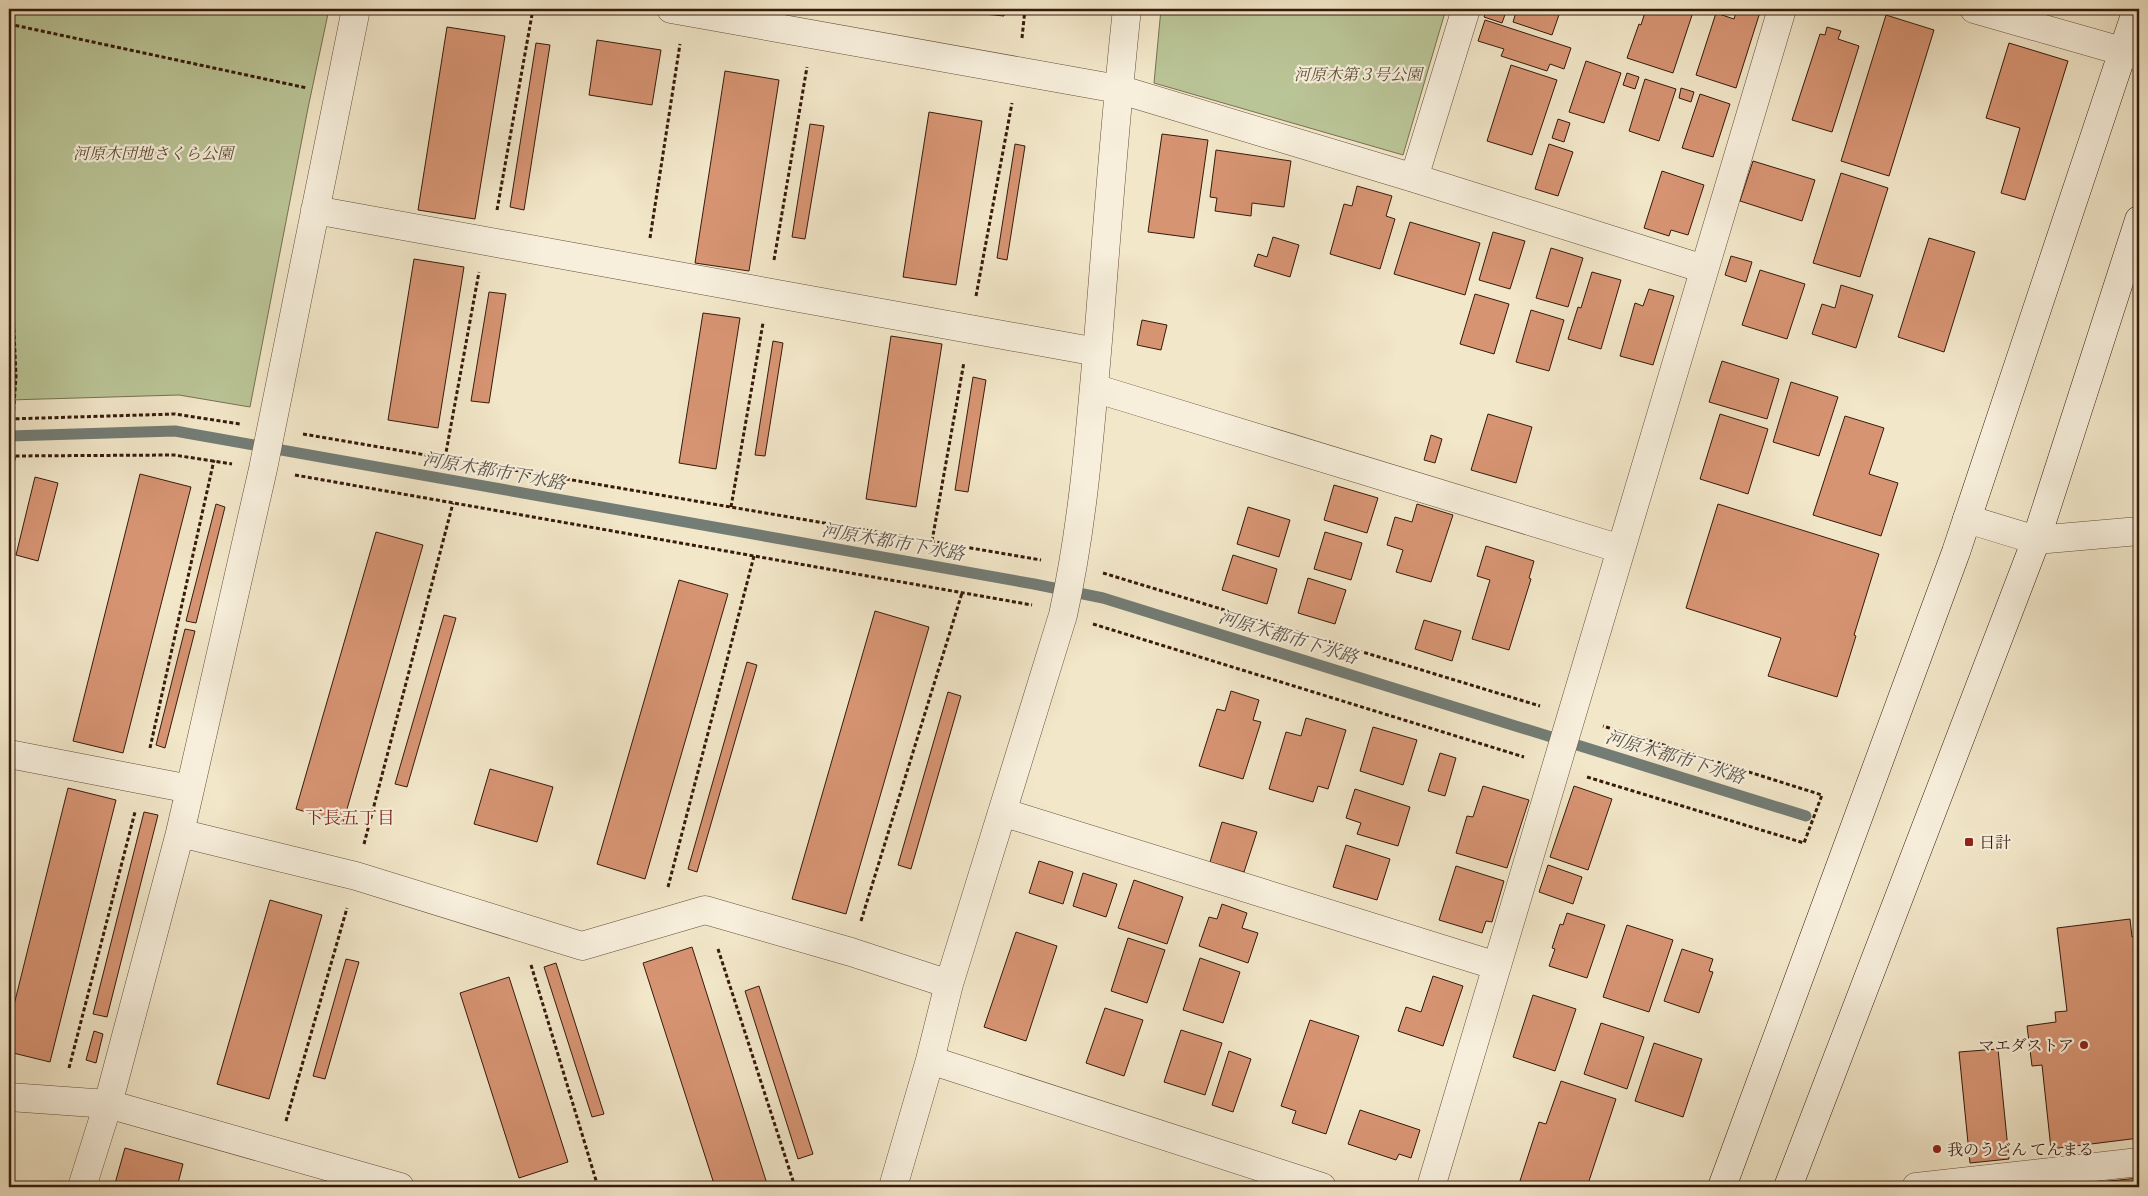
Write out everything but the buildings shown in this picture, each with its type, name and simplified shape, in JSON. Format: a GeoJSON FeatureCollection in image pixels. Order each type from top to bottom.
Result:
{"type":"FeatureCollection","features":[{"type":"Feature","properties":{"kind":"street"},"geometry":{"type":"LineString","coordinates":[[82,1187],[108,1104],[180,833],[263,469],[356,9]]}},
{"type":"Feature","properties":{"kind":"street"},"geometry":{"type":"LineString","coordinates":[[894,1187],[930,1060],[949,984],[1063,615],[1074,567],[1094,388],[1118,89],[1127,9]]}},
{"type":"Feature","properties":{"kind":"street"},"geometry":{"type":"LineString","coordinates":[[1414,178],[1466,9]]}},
{"type":"Feature","properties":{"kind":"street"},"geometry":{"type":"LineString","coordinates":[[1431,1187],[1782,9]]}},
{"type":"Feature","properties":{"kind":"street"},"geometry":{"type":"LineString","coordinates":[[1974,9],[2131,54]]}},
{"type":"Feature","properties":{"kind":"street"},"geometry":{"type":"LineString","coordinates":[[1722,1187],[1943,588],[2131,54],[2137,9]]}},
{"type":"Feature","properties":{"kind":"street"},"geometry":{"type":"LineString","coordinates":[[678,10],[1118,89],[1414,178],[1704,269]]}},
{"type":"Feature","properties":{"kind":"street"},"geometry":{"type":"LineString","coordinates":[[315,210],[1097,352]]}},
{"type":"Feature","properties":{"kind":"street"},"geometry":{"type":"LineString","coordinates":[[1788,1187],[2036,540],[2139,220]]}},
{"type":"Feature","properties":{"kind":"street"},"geometry":{"type":"LineString","coordinates":[[1094,388],[1621,549]]}},
{"type":"Feature","properties":{"kind":"street"},"geometry":{"type":"LineString","coordinates":[[1967,518],[2036,540],[2139,531]]}},
{"type":"Feature","properties":{"kind":"street"},"geometry":{"type":"LineString","coordinates":[[9,754],[190,789]]}},
{"type":"Feature","properties":{"kind":"street"},"geometry":{"type":"LineString","coordinates":[[1002,812],[1497,966]]}},
{"type":"Feature","properties":{"kind":"street"},"geometry":{"type":"LineString","coordinates":[[180,833],[356,876],[582,946],[705,910],[851,952],[949,984]]}},
{"type":"Feature","properties":{"kind":"street"},"geometry":{"type":"LineString","coordinates":[[930,1060],[1322,1187]]}},
{"type":"Feature","properties":{"kind":"street"},"geometry":{"type":"LineString","coordinates":[[9,1097],[108,1104],[400,1187]]}},
{"type":"Feature","properties":{"kind":"street"},"geometry":{"type":"LineString","coordinates":[[1916,1187],[2139,1162]]}},
{"type":"Feature","properties":{"kind":"path"},"geometry":{"type":"LineString","coordinates":[[932,541],[1019,71],[1025,9]]}},
{"type":"Feature","properties":{"kind":"path"},"geometry":{"type":"LineString","coordinates":[[645,270],[678,10]]}},
{"type":"Feature","properties":{"kind":"path"},"geometry":{"type":"LineString","coordinates":[[9,24],[308,88]]}},
{"type":"Feature","properties":{"kind":"path"},"geometry":{"type":"LineString","coordinates":[[9,225],[16,376],[11,419],[176,414],[932,541],[1110,574],[1822,795],[1804,843],[1032,605],[263,469],[174,455],[9,456]]}},
{"type":"Feature","properties":{"kind":"path"},"geometry":{"type":"LineString","coordinates":[[9,480],[15,455]]}},
{"type":"Feature","properties":{"kind":"path"},"geometry":{"type":"LineString","coordinates":[[285,1126],[356,876],[453,503]]}},
{"type":"Feature","properties":{"kind":"path"},"geometry":{"type":"LineString","coordinates":[[658,924],[754,556]]}},
{"type":"Feature","properties":{"kind":"path"},"geometry":{"type":"LineString","coordinates":[[851,952],[962,593]]}},
{"type":"Feature","properties":{"kind":"path"},"geometry":{"type":"LineString","coordinates":[[705,910],[795,1187]]}},
{"type":"Feature","properties":{"kind":"path"},"geometry":{"type":"LineString","coordinates":[[520,926],[598,1187]]}},
{"type":"Feature","properties":{"kind":"green space","name":"河原木団地さくら公園"},"geometry":{"type":"Polygon","coordinates":[[[9,9],[329,9],[250,407],[179,395],[9,400],[9,9]]]}},
{"type":"Feature","properties":{"kind":"green space","name":"河原木第３号公園"},"geometry":{"type":"Polygon","coordinates":[[[1161,9],[1446,9],[1403,155],[1154,83],[1161,9]]]}},
{"type":"Feature","properties":{"kind":"waterway","name":"河原木都市下水路"},"geometry":{"type":"LineString","coordinates":[[9,436],[175,431],[1034,584],[1103,598],[1806,816]]}},
{"type":"Feature","properties":{"kind":"place","name":"日計"},"geometry":{"type":"Point","coordinates":[1969,842]}},
{"type":"Feature","properties":{"kind":"place","name":"マエダストア"},"geometry":{"type":"Point","coordinates":[2084,1045]}},
{"type":"Feature","properties":{"kind":"place","name":"我のうどん てんまる"},"geometry":{"type":"Point","coordinates":[1937,1149]}},
{"type":"Feature","properties":{"kind":"district","name":"下長五丁目"},"geometry":{"type":"Point","coordinates":[350,818]}}]}
